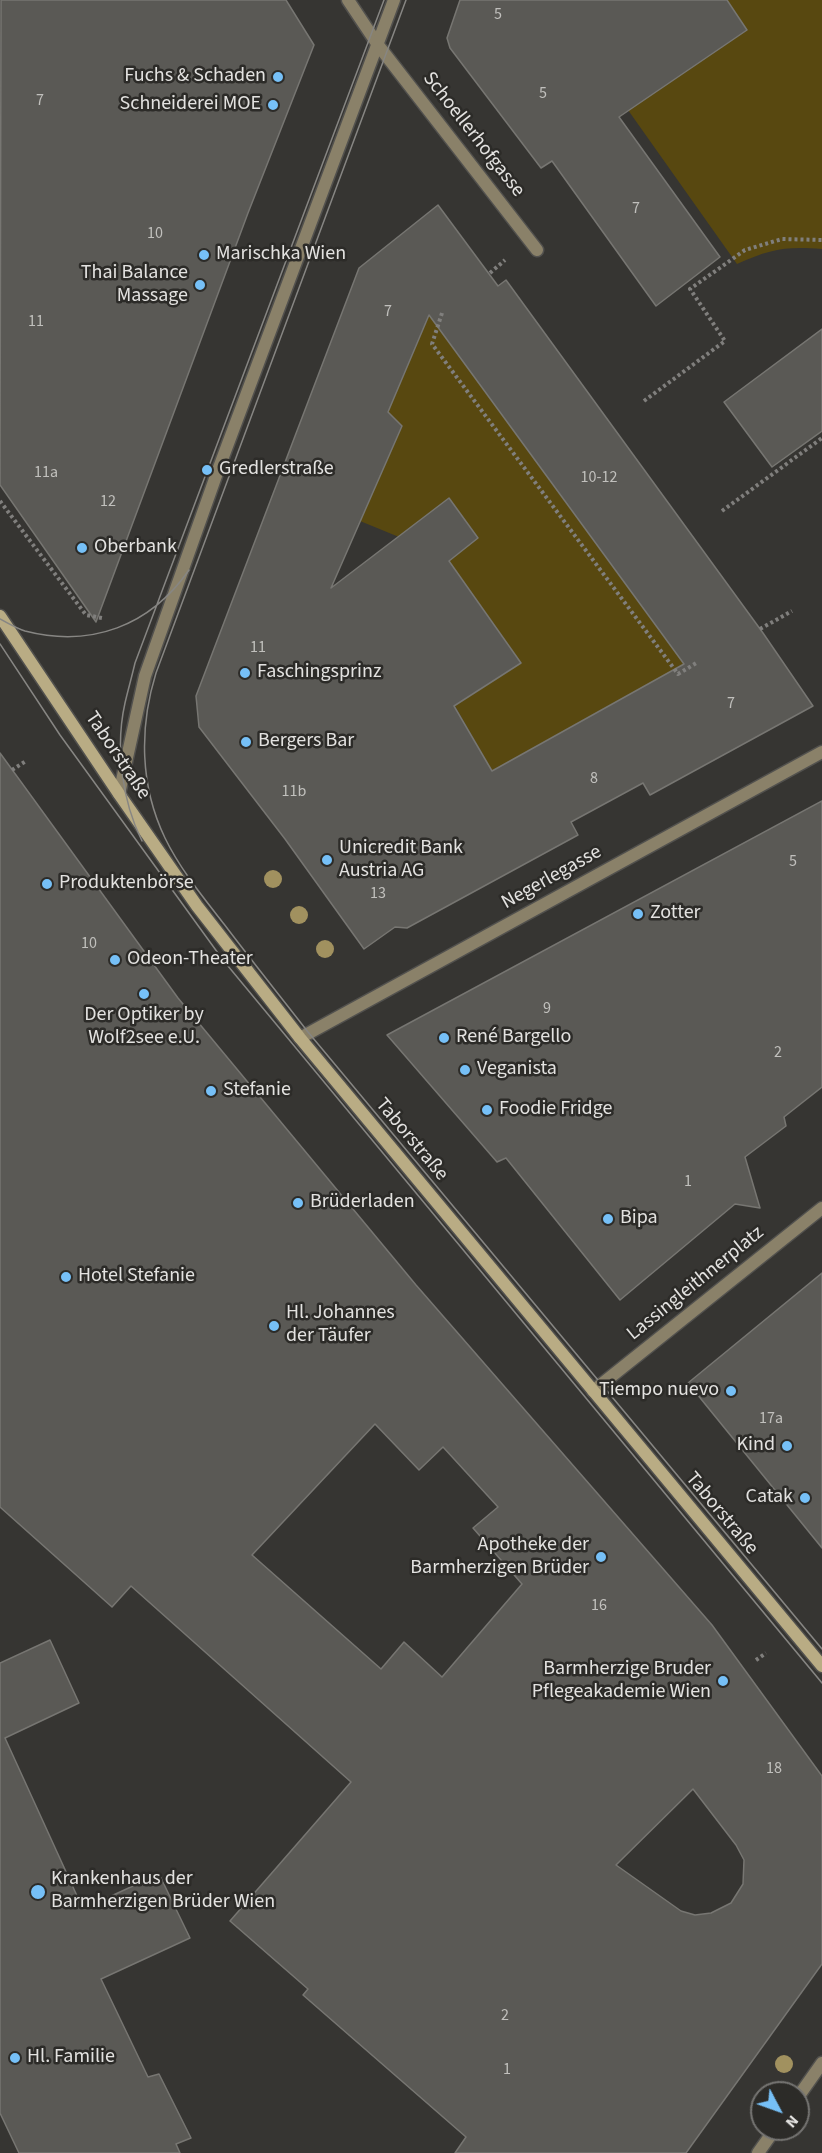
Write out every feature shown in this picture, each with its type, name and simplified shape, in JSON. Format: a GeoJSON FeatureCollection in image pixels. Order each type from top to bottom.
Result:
{"type":"FeatureCollection","features":[{"type":"Feature","properties":{"kind":"main road","name":"Taborstraße"},"geometry":{"type":"LineString","coordinates":[[0,616],[197,906],[300,1038],[822,1666]]}},
{"type":"Feature","properties":{"kind":"street"},"geometry":{"type":"LineString","coordinates":[[348,0],[378,45]]}},
{"type":"Feature","properties":{"kind":"street"},"geometry":{"type":"LineString","coordinates":[[119,794],[140,692],[149,664],[217,473],[394,0]]}},
{"type":"Feature","properties":{"kind":"street","name":"Schoellerhofgasse"},"geometry":{"type":"LineString","coordinates":[[378,45],[537,250]]}},
{"type":"Feature","properties":{"kind":"street","name":"Negerlegasse"},"geometry":{"type":"LineString","coordinates":[[300,1038],[822,752]]}},
{"type":"Feature","properties":{"kind":"street","name":"Lassingleithnerplatz"},"geometry":{"type":"LineString","coordinates":[[593,1391],[822,1208]]}},
{"type":"Feature","properties":{"kind":"street"},"geometry":{"type":"LineString","coordinates":[[809,2081],[822,2063]]}},
{"type":"Feature","properties":{"kind":"path"},"geometry":{"type":"LineString","coordinates":[[644,401],[725,341],[690,289],[745,250],[782,239],[822,240]]}},
{"type":"Feature","properties":{"kind":"path"},"geometry":{"type":"LineString","coordinates":[[441,313],[432,344],[678,674],[699,662]]}},
{"type":"Feature","properties":{"kind":"path"},"geometry":{"type":"LineString","coordinates":[[722,511],[822,438]]}},
{"type":"Feature","properties":{"kind":"path"},"geometry":{"type":"LineString","coordinates":[[0,501],[86,615],[102,618]]}},
{"type":"Feature","properties":{"kind":"path"},"geometry":{"type":"LineString","coordinates":[[760,629],[792,611]]}},
{"type":"Feature","properties":{"kind":"path"},"geometry":{"type":"LineString","coordinates":[[12,770],[26,761]]}},
{"type":"Feature","properties":{"kind":"path"},"geometry":{"type":"LineString","coordinates":[[756,1660],[766,1653]]}},
{"type":"Feature","properties":{"kind":"shaded area"},"geometry":{"type":"Polygon","coordinates":[[[727,0],[822,0],[822,249],[778,250],[737,264],[628,110],[727,0]]]}},
{"type":"Feature","properties":{"kind":"shaded area"},"geometry":{"type":"Polygon","coordinates":[[[437,307],[438,327],[675,652],[706,672],[619,700],[540,744],[499,783],[455,706],[521,663],[449,561],[478,537],[449,499],[399,537],[360,521],[402,426],[388,412],[429,316],[437,307]]]}},
{"type":"Feature","properties":{"kind":"building"},"geometry":{"type":"Polygon","coordinates":[[[1,0],[286,0],[314,45],[248,213],[96,622],[0,485],[1,0]]]}},
{"type":"Feature","properties":{"kind":"building"},"geometry":{"type":"Polygon","coordinates":[[[460,0],[727,0],[747,30],[619,117],[720,257],[656,306],[552,161],[541,168],[450,48],[447,38],[460,0]]]}},
{"type":"Feature","properties":{"kind":"building"},"geometry":{"type":"Polygon","coordinates":[[[438,205],[498,286],[506,280],[763,633],[813,706],[650,795],[643,783],[571,822],[578,835],[407,928],[395,927],[364,949],[285,839],[199,727],[196,696],[359,268],[438,205]],[[429,315],[388,412],[402,426],[331,588],[449,498],[478,538],[449,561],[521,663],[454,706],[492,771],[684,664],[429,315]]]}},
{"type":"Feature","properties":{"kind":"building"},"geometry":{"type":"Polygon","coordinates":[[[822,329],[822,431],[772,467],[724,402],[822,329]]]}},
{"type":"Feature","properties":{"kind":"building"},"geometry":{"type":"Polygon","coordinates":[[[0,753],[178,998],[416,1285],[712,1625],[822,1776],[822,1964],[686,2153],[455,2153],[466,2137],[303,1995],[308,1989],[230,1921],[351,1782],[131,1586],[112,1607],[0,1507],[0,753]],[[375,1424],[252,1555],[381,1669],[404,1642],[442,1677],[522,1584],[473,1528],[498,1507],[443,1447],[419,1470],[375,1424]],[[693,1789],[616,1865],[681,1911],[695,1915],[711,1913],[731,1903],[743,1884],[744,1860],[736,1845],[693,1789]]]}},
{"type":"Feature","properties":{"kind":"building"},"geometry":{"type":"Polygon","coordinates":[[[822,801],[822,1087],[784,1117],[786,1126],[745,1157],[760,1208],[735,1204],[620,1300],[506,1158],[497,1162],[387,1035],[822,801]]]}},
{"type":"Feature","properties":{"kind":"building"},"geometry":{"type":"Polygon","coordinates":[[[822,1273],[822,1548],[688,1383],[822,1273]]]}},
{"type":"Feature","properties":{"kind":"building","name":"Krankenhaus der Barmherzigen Brüder Wien"},"geometry":{"type":"Polygon","coordinates":[[[50,1640],[79,1703],[5,1738],[83,1909],[159,1874],[190,1938],[101,1979],[148,2077],[159,2074],[191,2138],[176,2144],[180,2153],[19,2153],[0,2113],[0,1663],[50,1640]]]}},
{"type":"Feature","properties":{"kind":"tram line"},"geometry":{"type":"LineString","coordinates":[[142,841],[125,791],[121,755],[122,720],[135,663],[384,0]]}},
{"type":"Feature","properties":{"kind":"tram line"},"geometry":{"type":"LineString","coordinates":[[406,0],[156,673],[150,694],[145,736],[145,757],[151,798],[165,838],[185,872],[308,1032],[822,1649]]}},
{"type":"Feature","properties":{"kind":"tram line"},"geometry":{"type":"LineString","coordinates":[[0,619],[25,631],[49,636],[73,637],[96,634],[117,628],[156,606],[189,570]]}},
{"type":"Feature","properties":{"kind":"tram line"},"geometry":{"type":"LineString","coordinates":[[0,644],[60,735],[223,960],[822,1683]]}},
{"type":"Feature","properties":{"kind":"place","name":"Fuchs & Schaden"},"geometry":{"type":"Point","coordinates":[278,77]}},
{"type":"Feature","properties":{"kind":"place","name":"Schneiderei MOE"},"geometry":{"type":"Point","coordinates":[273,105]}},
{"type":"Feature","properties":{"kind":"place","name":"Marischka Wien"},"geometry":{"type":"Point","coordinates":[204,255]}},
{"type":"Feature","properties":{"kind":"place","name":"Thai Balance Massage"},"geometry":{"type":"Point","coordinates":[200,285]}},
{"type":"Feature","properties":{"kind":"place","name":"Gredlerstraße"},"geometry":{"type":"Point","coordinates":[207,470]}},
{"type":"Feature","properties":{"kind":"place","name":"Oberbank"},"geometry":{"type":"Point","coordinates":[82,548]}},
{"type":"Feature","properties":{"kind":"place","name":"Faschingsprinz"},"geometry":{"type":"Point","coordinates":[245,673]}},
{"type":"Feature","properties":{"kind":"place","name":"Bergers Bar"},"geometry":{"type":"Point","coordinates":[246,742]}},
{"type":"Feature","properties":{"kind":"place","name":"Unicredit Bank Austria AG"},"geometry":{"type":"Point","coordinates":[327,860]}},
{"type":"Feature","properties":{"kind":"place","name":"Produktenbörse"},"geometry":{"type":"Point","coordinates":[47,884]}},
{"type":"Feature","properties":{"kind":"place","name":"Zotter"},"geometry":{"type":"Point","coordinates":[638,914]}},
{"type":"Feature","properties":{"kind":"place","name":"Odeon-Theater"},"geometry":{"type":"Point","coordinates":[115,960]}},
{"type":"Feature","properties":{"kind":"place","name":"Der Optiker by Wolf2see e.U."},"geometry":{"type":"Point","coordinates":[144,994]}},
{"type":"Feature","properties":{"kind":"place","name":"René Bargello"},"geometry":{"type":"Point","coordinates":[444,1038]}},
{"type":"Feature","properties":{"kind":"place","name":"Veganista"},"geometry":{"type":"Point","coordinates":[465,1070]}},
{"type":"Feature","properties":{"kind":"place","name":"Stefanie"},"geometry":{"type":"Point","coordinates":[211,1091]}},
{"type":"Feature","properties":{"kind":"place","name":"Foodie Fridge"},"geometry":{"type":"Point","coordinates":[487,1110]}},
{"type":"Feature","properties":{"kind":"place","name":"Brüderladen"},"geometry":{"type":"Point","coordinates":[298,1203]}},
{"type":"Feature","properties":{"kind":"place","name":"Bipa"},"geometry":{"type":"Point","coordinates":[608,1219]}},
{"type":"Feature","properties":{"kind":"place","name":"Hotel Stefanie"},"geometry":{"type":"Point","coordinates":[66,1277]}},
{"type":"Feature","properties":{"kind":"place","name":"Hl. Johannes der Täufer"},"geometry":{"type":"Point","coordinates":[274,1326]}},
{"type":"Feature","properties":{"kind":"place","name":"Tiempo nuevo"},"geometry":{"type":"Point","coordinates":[731,1391]}},
{"type":"Feature","properties":{"kind":"place","name":"Kind"},"geometry":{"type":"Point","coordinates":[787,1446]}},
{"type":"Feature","properties":{"kind":"place","name":"Catak"},"geometry":{"type":"Point","coordinates":[805,1498]}},
{"type":"Feature","properties":{"kind":"place","name":"Apotheke der Barmherzigen Brüder"},"geometry":{"type":"Point","coordinates":[601,1557]}},
{"type":"Feature","properties":{"kind":"place","name":"Barmherzige Bruder Pflegeakademie Wien"},"geometry":{"type":"Point","coordinates":[723,1681]}},
{"type":"Feature","properties":{"kind":"place","name":"Krankenhaus der Barmherzigen Brüder Wien"},"geometry":{"type":"Point","coordinates":[38,1892]}},
{"type":"Feature","properties":{"kind":"place","name":"Hl. Familie"},"geometry":{"type":"Point","coordinates":[15,2058]}}]}
